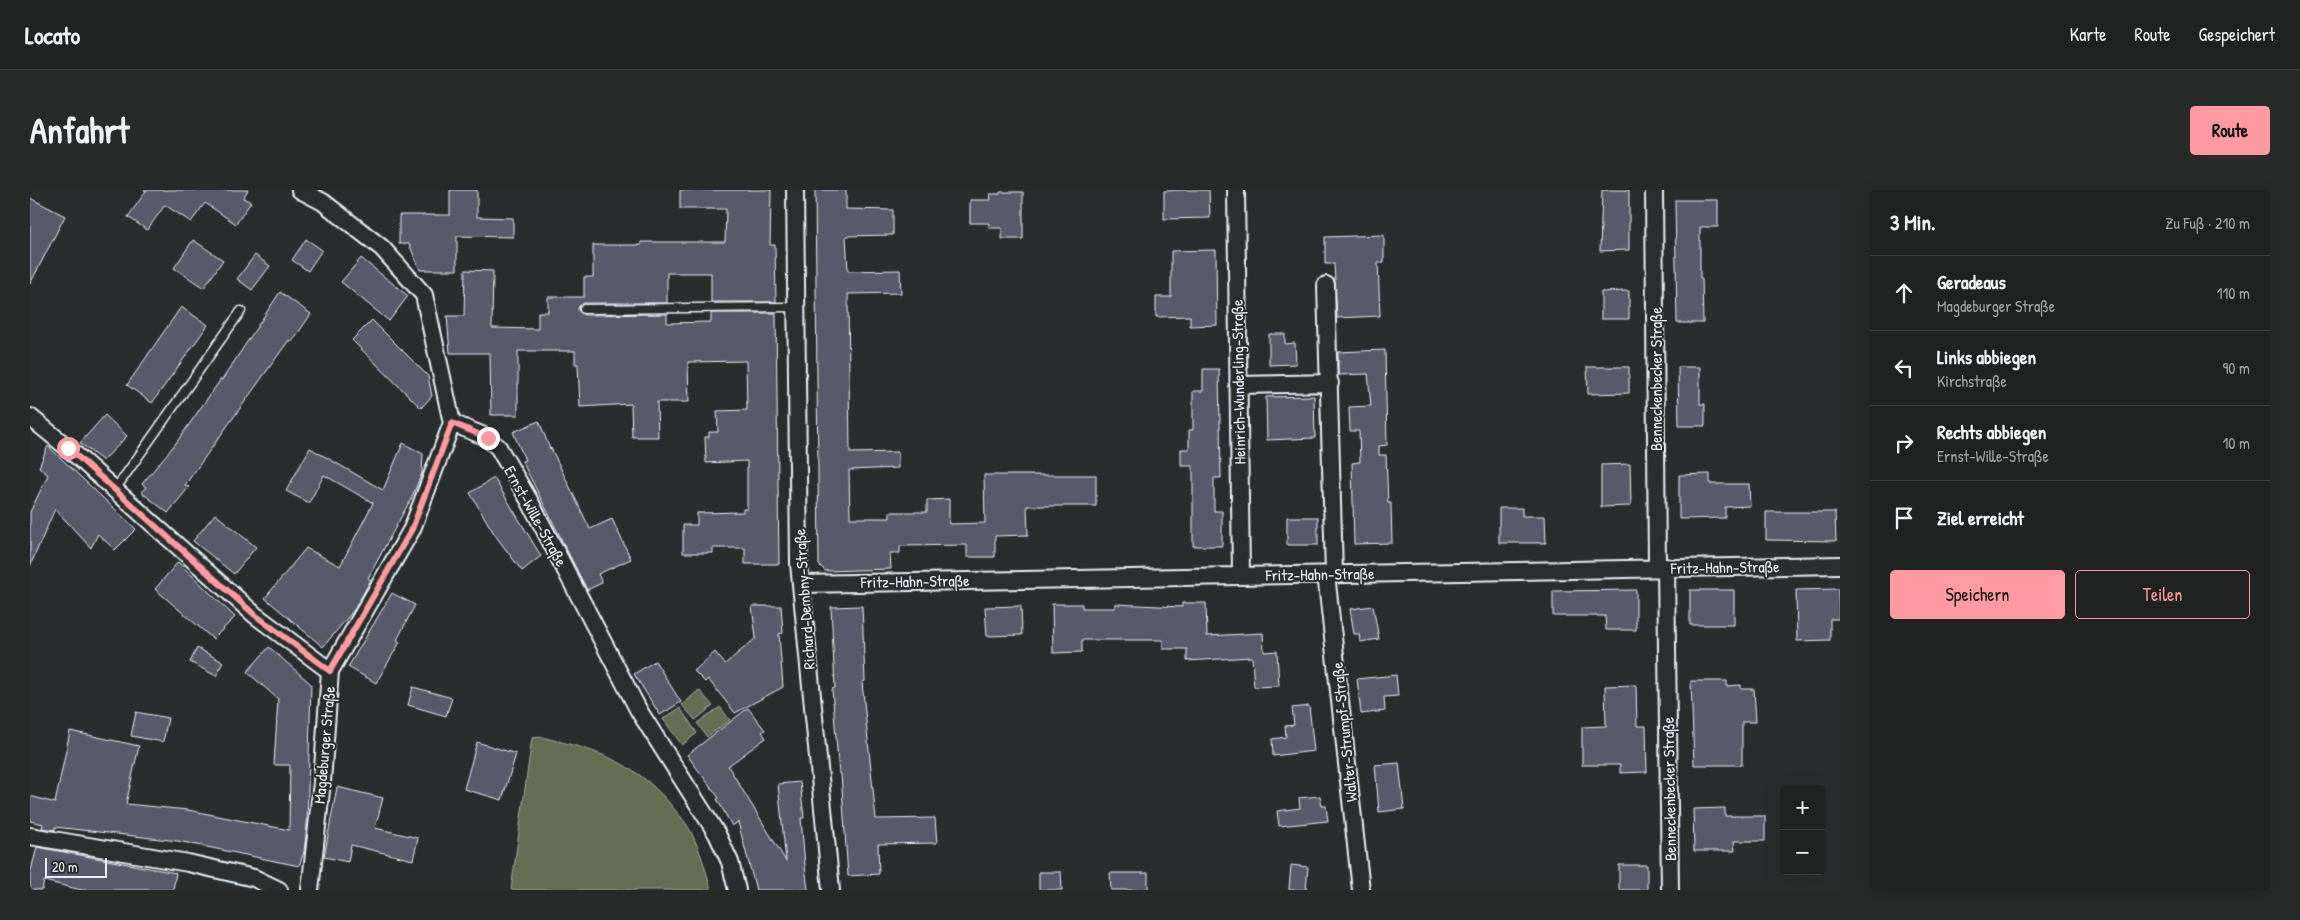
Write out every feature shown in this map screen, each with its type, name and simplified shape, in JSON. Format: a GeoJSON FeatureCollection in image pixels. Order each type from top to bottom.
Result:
{"type":"FeatureCollection","features":[{"type":"Feature","properties":{"kind":"street"},"geometry":{"type":"LineString","coordinates":[[300,190],[324,196],[382,248],[424,295],[452,423],[412,529],[330,671]]}},
{"type":"Feature","properties":{"kind":"street","name":"Richard-Dembny-Straße"},"geometry":{"type":"LineString","coordinates":[[795,190],[800,584],[831,890]]}},
{"type":"Feature","properties":{"kind":"street","name":"Heinrich-Wunderling-Straße"},"geometry":{"type":"LineString","coordinates":[[1236,190],[1241,575]]}},
{"type":"Feature","properties":{"kind":"street","name":"Benneckenbecker Straße"},"geometry":{"type":"LineString","coordinates":[[1654,190],[1670,890]]}},
{"type":"Feature","properties":{"kind":"street","name":"Walter-Strumpf-Straße"},"geometry":{"type":"LineString","coordinates":[[1326,285],[1330,383],[1330,574],[1361,890]]}},
{"type":"Feature","properties":{"kind":"street"},"geometry":{"type":"LineString","coordinates":[[1238,385],[1330,383]]}},
{"type":"Feature","properties":{"kind":"street","name":"Magdeburger Straße"},"geometry":{"type":"LineString","coordinates":[[30,417],[68,448],[255,615],[330,671],[322,782],[310,890]]}},
{"type":"Feature","properties":{"kind":"street","name":"Ernst-Wille-Straße"},"geometry":{"type":"LineString","coordinates":[[452,423],[488,438],[502,455],[529,500],[639,711],[717,834],[730,862],[737,890]]}},
{"type":"Feature","properties":{"kind":"street","name":"Fritz-Hahn-Straße"},"geometry":{"type":"LineString","coordinates":[[800,584],[1840,565]]}},
{"type":"Feature","properties":{"kind":"street"},"geometry":{"type":"LineString","coordinates":[[30,836],[188,863],[254,878],[279,890]]}},
{"type":"Feature","properties":{"kind":"lane"},"geometry":{"type":"LineString","coordinates":[[584,309],[795,307]]}},
{"type":"Feature","properties":{"kind":"lane"},"geometry":{"type":"LineString","coordinates":[[114,491],[241,311]]}},
{"type":"Feature","properties":{"kind":"green space"},"geometry":{"type":"Polygon","coordinates":[[[699,690],[713,706],[695,720],[682,705],[699,690]]]}},
{"type":"Feature","properties":{"kind":"green space"},"geometry":{"type":"Polygon","coordinates":[[[720,707],[730,720],[707,737],[697,723],[720,707]]]}},
{"type":"Feature","properties":{"kind":"green space"},"geometry":{"type":"Polygon","coordinates":[[[680,708],[697,733],[682,745],[663,719],[680,708]]]}},
{"type":"Feature","properties":{"kind":"green space"},"geometry":{"type":"Polygon","coordinates":[[[541,737],[599,753],[632,770],[647,781],[682,818],[689,829],[700,853],[711,890],[511,890],[532,738],[541,737]]]}},
{"type":"Feature","properties":{"kind":"building"},"geometry":{"type":"Polygon","coordinates":[[[144,190],[248,190],[243,198],[251,202],[236,224],[205,203],[191,222],[165,205],[147,230],[128,217],[146,191],[144,190]]]}},
{"type":"Feature","properties":{"kind":"building"},"geometry":{"type":"Polygon","coordinates":[[[450,190],[477,190],[477,217],[513,218],[513,237],[457,236],[457,270],[420,270],[409,244],[399,244],[399,215],[450,215],[450,190]]]}},
{"type":"Feature","properties":{"kind":"building"},"geometry":{"type":"Polygon","coordinates":[[[680,190],[771,190],[770,245],[775,245],[776,302],[711,302],[711,273],[667,273],[667,303],[584,303],[579,306],[578,310],[584,315],[667,314],[667,323],[711,322],[711,313],[776,313],[779,564],[745,564],[745,548],[713,548],[713,553],[683,553],[683,525],[697,525],[697,513],[743,512],[743,509],[747,509],[747,461],[706,463],[705,437],[709,437],[709,432],[718,432],[717,411],[747,410],[746,361],[688,362],[689,402],[657,402],[658,437],[632,437],[631,404],[580,407],[578,364],[575,364],[575,351],[518,351],[518,415],[491,415],[490,353],[450,353],[447,316],[464,316],[465,270],[493,271],[492,328],[538,329],[538,312],[548,312],[548,297],[584,297],[584,277],[593,277],[593,245],[641,245],[641,242],[725,242],[726,209],[680,209],[680,190]]]}},
{"type":"Feature","properties":{"kind":"building"},"geometry":{"type":"Polygon","coordinates":[[[815,190],[846,190],[846,209],[893,210],[893,235],[846,236],[848,271],[900,270],[901,293],[848,294],[850,453],[898,452],[898,468],[849,470],[850,518],[890,518],[890,512],[927,512],[927,500],[949,499],[949,524],[985,523],[984,475],[1096,475],[1096,506],[1027,506],[1028,535],[995,536],[995,557],[967,557],[967,545],[900,546],[900,553],[890,553],[891,569],[825,571],[819,565],[815,190]]]}},
{"type":"Feature","properties":{"kind":"building"},"geometry":{"type":"Polygon","coordinates":[[[1209,190],[1210,218],[1164,219],[1164,191],[1209,190]]]}},
{"type":"Feature","properties":{"kind":"building"},"geometry":{"type":"Polygon","coordinates":[[[1602,190],[1629,190],[1629,250],[1600,251],[1602,190]]]}},
{"type":"Feature","properties":{"kind":"building"},"geometry":{"type":"Polygon","coordinates":[[[1000,192],[1023,192],[1023,239],[1002,239],[1002,228],[989,228],[989,223],[970,223],[970,200],[991,200],[990,194],[1000,194],[1000,192]]]}},
{"type":"Feature","properties":{"kind":"building"},"geometry":{"type":"Polygon","coordinates":[[[30,198],[65,216],[30,284],[30,198]]]}},
{"type":"Feature","properties":{"kind":"building"},"geometry":{"type":"Polygon","coordinates":[[[1675,200],[1718,200],[1718,227],[1700,227],[1700,278],[1702,278],[1703,323],[1677,323],[1675,200]]]}},
{"type":"Feature","properties":{"kind":"building"},"geometry":{"type":"Polygon","coordinates":[[[1384,235],[1384,263],[1378,263],[1380,316],[1337,318],[1334,264],[1325,264],[1325,237],[1384,235]]]}},
{"type":"Feature","properties":{"kind":"building"},"geometry":{"type":"Polygon","coordinates":[[[306,239],[322,250],[308,271],[292,260],[306,239]]]}},
{"type":"Feature","properties":{"kind":"building"},"geometry":{"type":"Polygon","coordinates":[[[193,240],[223,260],[204,288],[174,268],[193,240]]]}},
{"type":"Feature","properties":{"kind":"building"},"geometry":{"type":"Polygon","coordinates":[[[1216,250],[1217,325],[1190,326],[1190,316],[1156,317],[1156,297],[1171,297],[1171,251],[1216,250]]]}},
{"type":"Feature","properties":{"kind":"building"},"geometry":{"type":"Polygon","coordinates":[[[255,255],[270,266],[252,290],[237,279],[255,255]]]}},
{"type":"Feature","properties":{"kind":"building"},"geometry":{"type":"Polygon","coordinates":[[[361,258],[408,296],[389,321],[341,282],[361,258]]]}},
{"type":"Feature","properties":{"kind":"building"},"geometry":{"type":"Polygon","coordinates":[[[1629,291],[1629,319],[1601,319],[1601,292],[1629,291]]]}},
{"type":"Feature","properties":{"kind":"building"},"geometry":{"type":"Polygon","coordinates":[[[280,292],[311,314],[292,342],[289,340],[185,485],[189,487],[168,513],[141,492],[146,487],[142,484],[176,443],[222,380],[280,292]]]}},
{"type":"Feature","properties":{"kind":"building"},"geometry":{"type":"Polygon","coordinates":[[[181,307],[208,325],[152,403],[127,385],[181,307]]]}},
{"type":"Feature","properties":{"kind":"building"},"geometry":{"type":"Polygon","coordinates":[[[372,320],[428,376],[432,396],[421,408],[352,340],[372,320]]]}},
{"type":"Feature","properties":{"kind":"building"},"geometry":{"type":"Polygon","coordinates":[[[1269,334],[1285,334],[1285,344],[1295,343],[1296,364],[1269,365],[1269,334]]]}},
{"type":"Feature","properties":{"kind":"building"},"geometry":{"type":"Polygon","coordinates":[[[1385,350],[1387,445],[1379,446],[1379,455],[1386,455],[1388,503],[1391,503],[1392,543],[1354,544],[1352,463],[1360,462],[1359,431],[1350,431],[1349,407],[1371,406],[1368,374],[1338,375],[1338,352],[1385,350]]]}},
{"type":"Feature","properties":{"kind":"building"},"geometry":{"type":"Polygon","coordinates":[[[1587,367],[1629,367],[1629,393],[1588,394],[1587,367]]]}},
{"type":"Feature","properties":{"kind":"building"},"geometry":{"type":"Polygon","coordinates":[[[1678,367],[1700,367],[1700,404],[1705,404],[1705,426],[1679,426],[1678,367]]]}},
{"type":"Feature","properties":{"kind":"building"},"geometry":{"type":"Polygon","coordinates":[[[1203,369],[1219,369],[1221,478],[1214,478],[1214,511],[1222,511],[1222,546],[1193,546],[1193,466],[1181,466],[1181,449],[1189,449],[1189,430],[1193,430],[1193,391],[1203,391],[1203,369]]]}},
{"type":"Feature","properties":{"kind":"building"},"geometry":{"type":"Polygon","coordinates":[[[1314,396],[1315,438],[1267,440],[1266,397],[1314,396]]]}},
{"type":"Feature","properties":{"kind":"building"},"geometry":{"type":"Polygon","coordinates":[[[105,415],[127,436],[103,461],[80,443],[105,415]]]}},
{"type":"Feature","properties":{"kind":"building"},"geometry":{"type":"Polygon","coordinates":[[[539,421],[550,449],[590,529],[612,519],[631,559],[598,574],[602,583],[587,590],[522,461],[525,460],[513,432],[539,421]]]}},
{"type":"Feature","properties":{"kind":"building"},"geometry":{"type":"Polygon","coordinates":[[[403,443],[423,454],[422,473],[412,497],[368,578],[371,580],[354,610],[323,647],[265,598],[306,548],[340,566],[373,503],[324,475],[309,503],[286,491],[310,448],[383,490],[403,443]]]}},
{"type":"Feature","properties":{"kind":"building"},"geometry":{"type":"Polygon","coordinates":[[[48,446],[136,529],[115,550],[98,534],[91,548],[55,509],[30,566],[30,512],[48,475],[39,467],[48,446]]]}},
{"type":"Feature","properties":{"kind":"building"},"geometry":{"type":"Polygon","coordinates":[[[1630,464],[1631,506],[1601,507],[1601,465],[1630,464]]]}},
{"type":"Feature","properties":{"kind":"building"},"geometry":{"type":"Polygon","coordinates":[[[1710,474],[1710,484],[1749,484],[1750,506],[1725,507],[1725,518],[1679,519],[1679,475],[1710,474]]]}},
{"type":"Feature","properties":{"kind":"building"},"geometry":{"type":"Polygon","coordinates":[[[494,478],[541,556],[522,571],[495,535],[470,493],[494,478]]]}},
{"type":"Feature","properties":{"kind":"building"},"geometry":{"type":"Polygon","coordinates":[[[1499,508],[1522,508],[1522,516],[1545,516],[1546,543],[1499,543],[1499,508]]]}},
{"type":"Feature","properties":{"kind":"building"},"geometry":{"type":"Polygon","coordinates":[[[1766,512],[1835,512],[1836,541],[1766,540],[1766,512]]]}},
{"type":"Feature","properties":{"kind":"building"},"geometry":{"type":"Polygon","coordinates":[[[215,514],[256,547],[234,574],[193,541],[215,514]]]}},
{"type":"Feature","properties":{"kind":"building"},"geometry":{"type":"Polygon","coordinates":[[[1287,517],[1318,517],[1318,545],[1287,545],[1287,517]]]}},
{"type":"Feature","properties":{"kind":"building"},"geometry":{"type":"Polygon","coordinates":[[[178,562],[235,617],[213,639],[155,589],[178,562]]]}},
{"type":"Feature","properties":{"kind":"building"},"geometry":{"type":"Polygon","coordinates":[[[1838,589],[1839,619],[1830,619],[1830,640],[1797,641],[1796,590],[1838,589]]]}},
{"type":"Feature","properties":{"kind":"building"},"geometry":{"type":"Polygon","coordinates":[[[1636,590],[1636,630],[1606,630],[1605,616],[1553,616],[1553,591],[1636,590]]]}},
{"type":"Feature","properties":{"kind":"building"},"geometry":{"type":"Polygon","coordinates":[[[1690,590],[1734,590],[1734,625],[1690,625],[1690,590]]]}},
{"type":"Feature","properties":{"kind":"building"},"geometry":{"type":"Polygon","coordinates":[[[392,593],[415,605],[397,640],[400,642],[376,683],[348,667],[392,593]]]}},
{"type":"Feature","properties":{"kind":"building"},"geometry":{"type":"Polygon","coordinates":[[[1182,603],[1206,603],[1207,636],[1263,633],[1264,652],[1277,651],[1279,686],[1254,687],[1252,657],[1187,661],[1187,649],[1163,649],[1163,640],[1082,640],[1082,652],[1053,653],[1052,604],[1082,604],[1082,608],[1115,608],[1115,604],[1182,607],[1182,603]]]}},
{"type":"Feature","properties":{"kind":"building"},"geometry":{"type":"Polygon","coordinates":[[[752,606],[781,606],[783,633],[779,634],[783,687],[735,713],[708,679],[705,682],[694,671],[715,652],[725,664],[756,638],[752,606]]]}},
{"type":"Feature","properties":{"kind":"building"},"geometry":{"type":"Polygon","coordinates":[[[862,606],[865,681],[862,682],[876,819],[935,818],[937,843],[878,844],[879,874],[848,876],[841,774],[839,774],[832,689],[835,688],[831,607],[862,606]]]}},
{"type":"Feature","properties":{"kind":"building"},"geometry":{"type":"Polygon","coordinates":[[[1021,606],[1022,635],[987,636],[985,607],[1021,606]]]}},
{"type":"Feature","properties":{"kind":"building"},"geometry":{"type":"Polygon","coordinates":[[[1373,606],[1379,639],[1360,642],[1359,634],[1354,634],[1350,609],[1373,606]]]}},
{"type":"Feature","properties":{"kind":"building"},"geometry":{"type":"Polygon","coordinates":[[[269,647],[311,684],[307,826],[304,852],[299,866],[178,841],[55,827],[55,830],[42,828],[43,824],[30,821],[30,796],[55,803],[70,731],[139,746],[126,804],[188,810],[289,830],[290,765],[274,765],[278,699],[247,672],[269,647]]]}},
{"type":"Feature","properties":{"kind":"building"},"geometry":{"type":"Polygon","coordinates":[[[197,648],[223,662],[216,676],[190,662],[197,648]]]}},
{"type":"Feature","properties":{"kind":"building"},"geometry":{"type":"Polygon","coordinates":[[[655,661],[681,702],[660,715],[634,674],[655,661]]]}},
{"type":"Feature","properties":{"kind":"building"},"geometry":{"type":"Polygon","coordinates":[[[1396,675],[1398,696],[1384,697],[1385,711],[1361,714],[1357,679],[1396,675]]]}},
{"type":"Feature","properties":{"kind":"building"},"geometry":{"type":"Polygon","coordinates":[[[1691,681],[1727,681],[1727,686],[1741,685],[1741,689],[1754,689],[1756,722],[1742,722],[1742,765],[1694,765],[1691,681]]]}},
{"type":"Feature","properties":{"kind":"building"},"geometry":{"type":"Polygon","coordinates":[[[1636,685],[1637,726],[1646,726],[1647,772],[1620,773],[1620,765],[1582,765],[1582,727],[1606,726],[1605,686],[1636,685]]]}},
{"type":"Feature","properties":{"kind":"building"},"geometry":{"type":"Polygon","coordinates":[[[413,687],[452,698],[446,716],[408,705],[413,687]]]}},
{"type":"Feature","properties":{"kind":"building"},"geometry":{"type":"Polygon","coordinates":[[[1309,706],[1314,751],[1273,756],[1272,739],[1286,737],[1285,726],[1294,725],[1292,708],[1309,706]]]}},
{"type":"Feature","properties":{"kind":"building"},"geometry":{"type":"Polygon","coordinates":[[[748,708],[765,730],[762,732],[766,738],[728,766],[786,861],[778,784],[800,782],[804,818],[801,818],[808,890],[756,890],[738,822],[732,826],[717,799],[719,798],[687,755],[748,708]]]}},
{"type":"Feature","properties":{"kind":"building"},"geometry":{"type":"Polygon","coordinates":[[[136,712],[168,718],[163,742],[131,736],[136,712]]]}},
{"type":"Feature","properties":{"kind":"building"},"geometry":{"type":"Polygon","coordinates":[[[477,742],[516,754],[502,800],[464,789],[477,742]]]}},
{"type":"Feature","properties":{"kind":"building"},"geometry":{"type":"Polygon","coordinates":[[[1399,763],[1404,809],[1379,812],[1375,765],[1399,763]]]}},
{"type":"Feature","properties":{"kind":"building"},"geometry":{"type":"Polygon","coordinates":[[[337,787],[383,798],[375,828],[418,838],[413,860],[351,845],[348,862],[324,857],[337,787]]]}},
{"type":"Feature","properties":{"kind":"building"},"geometry":{"type":"Polygon","coordinates":[[[1320,796],[1322,806],[1326,806],[1328,821],[1279,826],[1277,811],[1300,808],[1299,798],[1320,796]]]}},
{"type":"Feature","properties":{"kind":"building"},"geometry":{"type":"Polygon","coordinates":[[[1725,808],[1725,816],[1765,816],[1765,841],[1734,841],[1735,851],[1694,851],[1693,809],[1725,808]]]}},
{"type":"Feature","properties":{"kind":"building"},"geometry":{"type":"Polygon","coordinates":[[[37,847],[176,873],[173,890],[82,890],[44,881],[42,890],[30,890],[30,874],[37,847]]]}},
{"type":"Feature","properties":{"kind":"building"},"geometry":{"type":"Polygon","coordinates":[[[1291,865],[1308,867],[1306,890],[1289,890],[1291,865]]]}},
{"type":"Feature","properties":{"kind":"building"},"geometry":{"type":"Polygon","coordinates":[[[1619,865],[1647,865],[1647,890],[1619,890],[1619,865]]]}},
{"type":"Feature","properties":{"kind":"building"},"geometry":{"type":"Polygon","coordinates":[[[1039,872],[1061,872],[1062,890],[1039,890],[1039,872]]]}},
{"type":"Feature","properties":{"kind":"building"},"geometry":{"type":"Polygon","coordinates":[[[1110,873],[1148,873],[1148,890],[1111,890],[1110,873]]]}},
{"type":"Feature","properties":{"kind":"route"},"geometry":{"type":"LineString","coordinates":[[68,448],[255,615],[330,671],[412,529],[452,423],[471,429],[488,438]]}}]}
